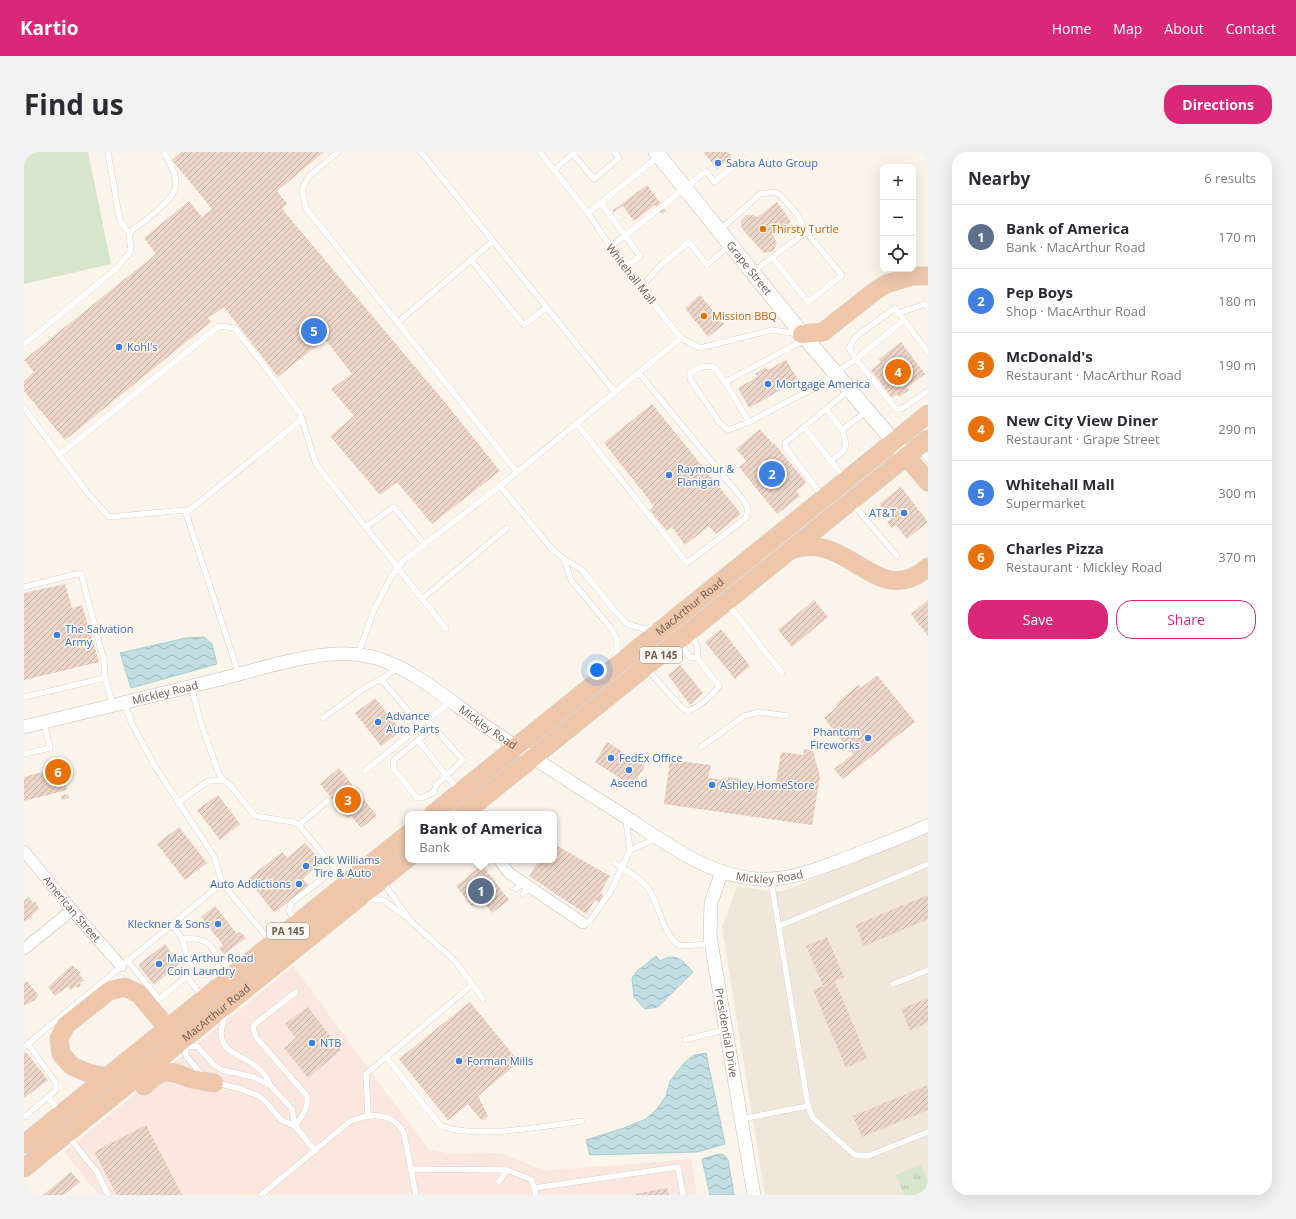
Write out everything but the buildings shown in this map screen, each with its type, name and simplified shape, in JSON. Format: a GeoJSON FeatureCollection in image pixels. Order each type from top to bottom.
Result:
{"type":"FeatureCollection","features":[{"type":"Feature","properties":{"kind":"highway"},"geometry":{"type":"LineString","coordinates":[[804,337],[823,332],[886,284],[906,278],[928,276]]}},
{"type":"Feature","properties":{"kind":"highway","name":"MacArthur Road"},"geometry":{"type":"LineString","coordinates":[[437,811],[611,672],[928,414]]}},
{"type":"Feature","properties":{"kind":"highway"},"geometry":{"type":"LineString","coordinates":[[920,451],[928,482]]}},
{"type":"Feature","properties":{"kind":"highway","name":"MacArthur Road"},"geometry":{"type":"LineString","coordinates":[[478,807],[532,759],[726,602],[851,502],[920,451]]}},
{"type":"Feature","properties":{"kind":"highway"},"geometry":{"type":"LineString","coordinates":[[790,551],[811,546],[823,547],[847,558],[875,576],[892,581],[912,578],[928,567]]}},
{"type":"Feature","properties":{"kind":"highway","name":"MacArthur Road"},"geometry":{"type":"LineString","coordinates":[[25,1140],[61,1114],[204,999],[217,979],[273,943],[405,836]]}},
{"type":"Feature","properties":{"kind":"highway","name":"MacArthur Road"},"geometry":{"type":"LineString","coordinates":[[24,1168],[112,1097],[182,1045],[233,1000],[405,860]]}},
{"type":"Feature","properties":{"kind":"highway"},"geometry":{"type":"LineString","coordinates":[[107,1077],[79,1070],[65,1060],[61,1054],[59,1039],[66,1024],[109,991],[116,988],[125,987],[140,994],[182,1045]]}},
{"type":"Feature","properties":{"kind":"highway"},"geometry":{"type":"LineString","coordinates":[[112,1097],[126,1097],[136,1093],[155,1076],[165,1072],[175,1073],[192,1079],[214,1082]]}},
{"type":"Feature","properties":{"kind":"main road","name":"Grape Street"},"geometry":{"type":"LineString","coordinates":[[657,154],[804,337],[894,442],[920,451]]}},
{"type":"Feature","properties":{"kind":"street","name":"Mickley Road"},"geometry":{"type":"LineString","coordinates":[[24,727],[239,674],[330,654],[358,654],[386,660],[399,667],[451,701],[532,759],[658,838],[692,857],[722,871],[742,877],[771,880],[801,875],[886,843],[928,825]]}},
{"type":"Feature","properties":{"kind":"street","name":"American Street"},"geometry":{"type":"LineString","coordinates":[[24,851],[72,910],[124,963]]}},
{"type":"Feature","properties":{"kind":"street"},"geometry":{"type":"LineString","coordinates":[[502,863],[517,884],[583,923]]}},
{"type":"Feature","properties":{"kind":"street","name":"Presidential Drive"},"geometry":{"type":"LineString","coordinates":[[722,871],[711,903],[711,944],[727,1029],[754,1195]]}},
{"type":"Feature","properties":{"kind":"street"},"geometry":{"type":"LineString","coordinates":[[24,949],[72,910]]}},
{"type":"Feature","properties":{"kind":"lane"},"geometry":{"type":"LineString","coordinates":[[24,344],[118,268],[131,251],[129,233],[120,221],[108,152]]}},
{"type":"Feature","properties":{"kind":"lane"},"geometry":{"type":"LineString","coordinates":[[129,233],[170,199],[176,186],[175,175],[164,152]]}},
{"type":"Feature","properties":{"kind":"lane"},"geometry":{"type":"LineString","coordinates":[[338,152],[309,176],[302,189],[306,208],[517,472]]}},
{"type":"Feature","properties":{"kind":"lane"},"geometry":{"type":"LineString","coordinates":[[421,152],[615,392]]}},
{"type":"Feature","properties":{"kind":"lane","name":"Whitehall Mall"},"geometry":{"type":"LineString","coordinates":[[540,152],[588,213],[609,247],[640,288],[681,338],[700,348],[772,330],[804,337]]}},
{"type":"Feature","properties":{"kind":"lane"},"geometry":{"type":"LineString","coordinates":[[554,170],[574,153],[594,179],[619,158],[614,152]]}},
{"type":"Feature","properties":{"kind":"lane"},"geometry":{"type":"LineString","coordinates":[[588,213],[657,154]]}},
{"type":"Feature","properties":{"kind":"lane"},"geometry":{"type":"LineString","coordinates":[[609,247],[685,189],[706,171],[714,182],[743,159]]}},
{"type":"Feature","properties":{"kind":"lane"},"geometry":{"type":"LineString","coordinates":[[719,231],[760,194],[775,192],[780,195],[797,214],[806,232],[842,274],[808,302],[772,257]]}},
{"type":"Feature","properties":{"kind":"lane"},"geometry":{"type":"LineString","coordinates":[[601,203],[640,256],[625,268]]}},
{"type":"Feature","properties":{"kind":"lane"},"geometry":{"type":"LineString","coordinates":[[752,272],[806,232]]}},
{"type":"Feature","properties":{"kind":"lane"},"geometry":{"type":"LineString","coordinates":[[397,323],[493,242]]}},
{"type":"Feature","properties":{"kind":"lane"},"geometry":{"type":"LineString","coordinates":[[640,288],[662,264],[689,242],[707,266],[730,245]]}},
{"type":"Feature","properties":{"kind":"lane"},"geometry":{"type":"LineString","coordinates":[[472,261],[524,325],[546,308]]}},
{"type":"Feature","properties":{"kind":"lane"},"geometry":{"type":"LineString","coordinates":[[899,313],[925,304],[928,308]]}},
{"type":"Feature","properties":{"kind":"lane"},"geometry":{"type":"LineString","coordinates":[[928,352],[895,308],[855,337],[849,348],[896,409],[901,409],[928,391]]}},
{"type":"Feature","properties":{"kind":"lane"},"geometry":{"type":"LineString","coordinates":[[749,422],[725,382],[714,367],[702,366],[690,373],[690,379],[719,422],[728,430],[749,422],[812,389],[856,359],[904,320]]}},
{"type":"Feature","properties":{"kind":"lane"},"geometry":{"type":"LineString","coordinates":[[59,455],[219,326],[235,328],[300,413],[316,464],[446,629]]}},
{"type":"Feature","properties":{"kind":"lane"},"geometry":{"type":"LineString","coordinates":[[725,382],[804,337]]}},
{"type":"Feature","properties":{"kind":"lane"},"geometry":{"type":"LineString","coordinates":[[358,654],[374,610],[391,576],[403,561],[500,486],[681,338]]}},
{"type":"Feature","properties":{"kind":"lane"},"geometry":{"type":"LineString","coordinates":[[576,424],[688,563],[746,518],[748,510],[745,502],[639,373]]}},
{"type":"Feature","properties":{"kind":"lane"},"geometry":{"type":"LineString","coordinates":[[824,498],[786,448],[785,443],[849,390]]}},
{"type":"Feature","properties":{"kind":"lane"},"geometry":{"type":"LineString","coordinates":[[24,408],[86,492],[109,517],[185,510],[239,674]]}},
{"type":"Feature","properties":{"kind":"lane"},"geometry":{"type":"LineString","coordinates":[[826,409],[842,430],[847,444],[845,450],[831,461]]}},
{"type":"Feature","properties":{"kind":"lane"},"geometry":{"type":"LineString","coordinates":[[842,430],[867,410]]}},
{"type":"Feature","properties":{"kind":"lane"},"geometry":{"type":"LineString","coordinates":[[186,513],[302,419]]}},
{"type":"Feature","properties":{"kind":"lane"},"geometry":{"type":"LineString","coordinates":[[804,427],[846,481]]}},
{"type":"Feature","properties":{"kind":"lane"},"geometry":{"type":"LineString","coordinates":[[500,486],[552,549],[564,559],[582,570],[627,624],[644,629],[673,621]]}},
{"type":"Feature","properties":{"kind":"lane"},"geometry":{"type":"LineString","coordinates":[[851,502],[897,556]]}},
{"type":"Feature","properties":{"kind":"lane"},"geometry":{"type":"LineString","coordinates":[[366,527],[394,507],[424,544]]}},
{"type":"Feature","properties":{"kind":"lane"},"geometry":{"type":"LineString","coordinates":[[422,599],[507,528]]}},
{"type":"Feature","properties":{"kind":"lane"},"geometry":{"type":"LineString","coordinates":[[564,559],[571,580],[611,628],[617,640],[617,652],[611,672]]}},
{"type":"Feature","properties":{"kind":"lane"},"geometry":{"type":"LineString","coordinates":[[24,587],[80,573],[104,660],[105,678],[156,768],[214,856],[222,883],[273,943]]}},
{"type":"Feature","properties":{"kind":"lane"},"geometry":{"type":"LineString","coordinates":[[726,602],[782,673]]}},
{"type":"Feature","properties":{"kind":"lane"},"geometry":{"type":"LineString","coordinates":[[685,636],[698,649],[697,658]]}},
{"type":"Feature","properties":{"kind":"lane"},"geometry":{"type":"LineString","coordinates":[[646,668],[682,708],[688,711],[696,708],[713,694],[719,686],[697,658],[690,656],[685,636]]}},
{"type":"Feature","properties":{"kind":"lane"},"geometry":{"type":"LineString","coordinates":[[323,718],[366,687],[399,667]]}},
{"type":"Feature","properties":{"kind":"lane"},"geometry":{"type":"LineString","coordinates":[[24,697],[105,678]]}},
{"type":"Feature","properties":{"kind":"lane"},"geometry":{"type":"LineString","coordinates":[[381,679],[421,726]]}},
{"type":"Feature","properties":{"kind":"lane"},"geometry":{"type":"LineString","coordinates":[[192,686],[201,723],[218,772],[223,780],[230,785],[255,816],[293,822],[299,825],[347,883]]}},
{"type":"Feature","properties":{"kind":"lane"},"geometry":{"type":"LineString","coordinates":[[365,771],[451,701]]}},
{"type":"Feature","properties":{"kind":"lane"},"geometry":{"type":"LineString","coordinates":[[701,748],[744,716],[760,712],[787,716]]}},
{"type":"Feature","properties":{"kind":"lane"},"geometry":{"type":"LineString","coordinates":[[428,721],[434,727],[463,760],[446,774],[436,785],[434,792],[424,797],[417,798],[393,768],[394,760],[434,727]]}},
{"type":"Feature","properties":{"kind":"lane"},"geometry":{"type":"LineString","coordinates":[[24,754],[50,748],[44,722]]}},
{"type":"Feature","properties":{"kind":"lane"},"geometry":{"type":"LineString","coordinates":[[418,740],[460,792]]}},
{"type":"Feature","properties":{"kind":"lane"},"geometry":{"type":"LineString","coordinates":[[178,802],[208,781],[223,780]]}},
{"type":"Feature","properties":{"kind":"lane"},"geometry":{"type":"LineString","coordinates":[[299,825],[327,801]]}},
{"type":"Feature","properties":{"kind":"lane"},"geometry":{"type":"LineString","coordinates":[[583,923],[589,922],[612,889],[630,850],[626,818]]}},
{"type":"Feature","properties":{"kind":"lane"},"geometry":{"type":"LineString","coordinates":[[630,850],[658,838]]}},
{"type":"Feature","properties":{"kind":"lane"},"geometry":{"type":"LineString","coordinates":[[615,863],[636,877],[647,888],[665,931],[672,940],[680,946],[711,944]]}},
{"type":"Feature","properties":{"kind":"lane"},"geometry":{"type":"LineString","coordinates":[[779,926],[928,864]]}},
{"type":"Feature","properties":{"kind":"lane"},"geometry":{"type":"LineString","coordinates":[[298,923],[289,911],[292,902],[335,869]]}},
{"type":"Feature","properties":{"kind":"lane"},"geometry":{"type":"LineString","coordinates":[[382,879],[412,922]]}},
{"type":"Feature","properties":{"kind":"lane"},"geometry":{"type":"LineString","coordinates":[[771,880],[808,1106],[813,1118],[855,1155],[868,1156],[928,1132]]}},
{"type":"Feature","properties":{"kind":"lane"},"geometry":{"type":"LineString","coordinates":[[24,1117],[56,1090],[56,1083],[26,1045],[222,883]]}},
{"type":"Feature","properties":{"kind":"lane"},"geometry":{"type":"LineString","coordinates":[[354,901],[383,900],[412,922],[455,961],[484,999]]}},
{"type":"Feature","properties":{"kind":"lane"},"geometry":{"type":"LineString","coordinates":[[172,924],[182,939],[186,957],[195,971],[217,979],[219,966],[217,957],[208,944],[203,939],[182,939]]}},
{"type":"Feature","properties":{"kind":"lane"},"geometry":{"type":"LineString","coordinates":[[124,963],[159,998],[187,976],[204,999]]}},
{"type":"Feature","properties":{"kind":"lane"},"geometry":{"type":"LineString","coordinates":[[893,984],[928,970]]}},
{"type":"Feature","properties":{"kind":"lane"},"geometry":{"type":"LineString","coordinates":[[368,1116],[366,1074],[472,985]]}},
{"type":"Feature","properties":{"kind":"lane"},"geometry":{"type":"LineString","coordinates":[[295,1126],[306,1108],[308,1102],[306,1096],[256,1037],[253,1028],[255,1024],[296,992]]}},
{"type":"Feature","properties":{"kind":"lane"},"geometry":{"type":"LineString","coordinates":[[233,1000],[222,1023],[220,1036],[231,1052],[253,1063],[262,1070],[267,1076],[270,1085]]}},
{"type":"Feature","properties":{"kind":"lane"},"geometry":{"type":"LineString","coordinates":[[685,1040],[727,1029]]}},
{"type":"Feature","properties":{"kind":"lane"},"geometry":{"type":"LineString","coordinates":[[295,1126],[292,1109],[270,1085],[254,1077],[222,1070],[214,1065],[197,1046],[182,1045],[186,1056],[205,1078],[214,1082],[252,1092],[265,1101],[281,1120],[295,1126],[315,1151]]}},
{"type":"Feature","properties":{"kind":"lane"},"geometry":{"type":"LineString","coordinates":[[386,1057],[440,1125],[450,1130],[472,1133],[582,1121]]}},
{"type":"Feature","properties":{"kind":"lane"},"geometry":{"type":"LineString","coordinates":[[48,1098],[61,1114]]}},
{"type":"Feature","properties":{"kind":"lane"},"geometry":{"type":"LineString","coordinates":[[742,1119],[808,1106]]}},
{"type":"Feature","properties":{"kind":"lane"},"geometry":{"type":"LineString","coordinates":[[261,1195],[349,1122],[368,1116],[383,1116],[393,1120],[400,1126],[404,1134],[416,1195]]}},
{"type":"Feature","properties":{"kind":"lane"},"geometry":{"type":"LineString","coordinates":[[66,1134],[96,1172],[108,1195]]}},
{"type":"Feature","properties":{"kind":"lane"},"geometry":{"type":"LineString","coordinates":[[534,1188],[678,1167],[683,1195]]}},
{"type":"Feature","properties":{"kind":"lane"},"geometry":{"type":"LineString","coordinates":[[410,1169],[507,1170],[532,1180],[536,1195]]}},
{"type":"Feature","properties":{"kind":"lane"},"geometry":{"type":"LineString","coordinates":[[499,1182],[507,1170]]}},
{"type":"Feature","properties":{"kind":"shaded area"},"geometry":{"type":"Polygon","coordinates":[[[928,832],[928,1195],[765,1195],[722,927],[737,886],[768,891],[784,891],[928,832]]]}},
{"type":"Feature","properties":{"kind":"shaded area"},"geometry":{"type":"Polygon","coordinates":[[[293,966],[428,1149],[451,1154],[501,1153],[545,1171],[691,1159],[697,1195],[99,1195],[64,1152],[293,966]]]}},
{"type":"Feature","properties":{"kind":"green space"},"geometry":{"type":"Polygon","coordinates":[[[24,152],[88,152],[111,264],[24,284],[24,152]]]}},
{"type":"Feature","properties":{"kind":"green space"},"geometry":{"type":"Polygon","coordinates":[[[921,1164],[928,1181],[928,1195],[904,1195],[896,1175],[921,1164]]]}},
{"type":"Feature","properties":{"kind":"water"},"geometry":{"type":"Polygon","coordinates":[[[204,637],[212,644],[217,664],[131,688],[120,653],[186,638],[204,637]]]}},
{"type":"Feature","properties":{"kind":"water"},"geometry":{"type":"Polygon","coordinates":[[[656,956],[660,961],[666,958],[675,957],[682,961],[693,972],[658,1007],[645,1009],[634,997],[632,978],[637,971],[656,956]]]}},
{"type":"Feature","properties":{"kind":"water"},"geometry":{"type":"Polygon","coordinates":[[[706,1053],[725,1144],[697,1152],[590,1155],[586,1140],[624,1128],[646,1119],[657,1109],[666,1096],[670,1081],[685,1062],[694,1055],[706,1053]]]}},
{"type":"Feature","properties":{"kind":"water"},"geometry":{"type":"Polygon","coordinates":[[[718,1154],[724,1155],[728,1160],[734,1195],[710,1195],[702,1159],[718,1154]]]}},
{"type":"Feature","properties":{"kind":"place","name":"Sabra Auto Group"},"geometry":{"type":"Point","coordinates":[718,163]}},
{"type":"Feature","properties":{"kind":"place","name":"Thirsty Turtle"},"geometry":{"type":"Point","coordinates":[763,229]}},
{"type":"Feature","properties":{"kind":"place","name":"Mission BBQ"},"geometry":{"type":"Point","coordinates":[704,316]}},
{"type":"Feature","properties":{"kind":"place","name":"Whitehall Mall"},"geometry":{"type":"Point","coordinates":[314,331]}},
{"type":"Feature","properties":{"kind":"place","name":"Kohl's"},"geometry":{"type":"Point","coordinates":[119,347]}},
{"type":"Feature","properties":{"kind":"place","name":"New City View Diner"},"geometry":{"type":"Point","coordinates":[898,372]}},
{"type":"Feature","properties":{"kind":"place","name":"Mortgage America"},"geometry":{"type":"Point","coordinates":[768,384]}},
{"type":"Feature","properties":{"kind":"place","name":"Pep Boys"},"geometry":{"type":"Point","coordinates":[772,474]}},
{"type":"Feature","properties":{"kind":"place","name":"Raymour & Flanigan"},"geometry":{"type":"Point","coordinates":[669,475]}},
{"type":"Feature","properties":{"kind":"place","name":"AT&T"},"geometry":{"type":"Point","coordinates":[904,513]}},
{"type":"Feature","properties":{"kind":"place","name":"The Salvation Army"},"geometry":{"type":"Point","coordinates":[57,635]}},
{"type":"Feature","properties":{"kind":"place","name":"Advance Auto Parts"},"geometry":{"type":"Point","coordinates":[378,722]}},
{"type":"Feature","properties":{"kind":"place","name":"Phantom Fireworks"},"geometry":{"type":"Point","coordinates":[868,738]}},
{"type":"Feature","properties":{"kind":"place","name":"FedEx Office"},"geometry":{"type":"Point","coordinates":[611,758]}},
{"type":"Feature","properties":{"kind":"place","name":"Ascend"},"geometry":{"type":"Point","coordinates":[629,770]}},
{"type":"Feature","properties":{"kind":"place","name":"Charles Pizza"},"geometry":{"type":"Point","coordinates":[58,772]}},
{"type":"Feature","properties":{"kind":"place","name":"Ashley HomeStore"},"geometry":{"type":"Point","coordinates":[712,785]}},
{"type":"Feature","properties":{"kind":"place","name":"McDonald's"},"geometry":{"type":"Point","coordinates":[348,800]}},
{"type":"Feature","properties":{"kind":"place","name":"Jack Williams Tire & Auto"},"geometry":{"type":"Point","coordinates":[306,866]}},
{"type":"Feature","properties":{"kind":"place","name":"Auto Addictions"},"geometry":{"type":"Point","coordinates":[299,884]}},
{"type":"Feature","properties":{"kind":"place","name":"Bank of America"},"geometry":{"type":"Point","coordinates":[481,891]}},
{"type":"Feature","properties":{"kind":"place","name":"Kleckner & Sons"},"geometry":{"type":"Point","coordinates":[218,924]}},
{"type":"Feature","properties":{"kind":"place","name":"Mac Arthur Road Coin Laundry"},"geometry":{"type":"Point","coordinates":[159,964]}},
{"type":"Feature","properties":{"kind":"place","name":"NTB"},"geometry":{"type":"Point","coordinates":[312,1043]}},
{"type":"Feature","properties":{"kind":"place","name":"Forman Mills"},"geometry":{"type":"Point","coordinates":[459,1061]}}]}
